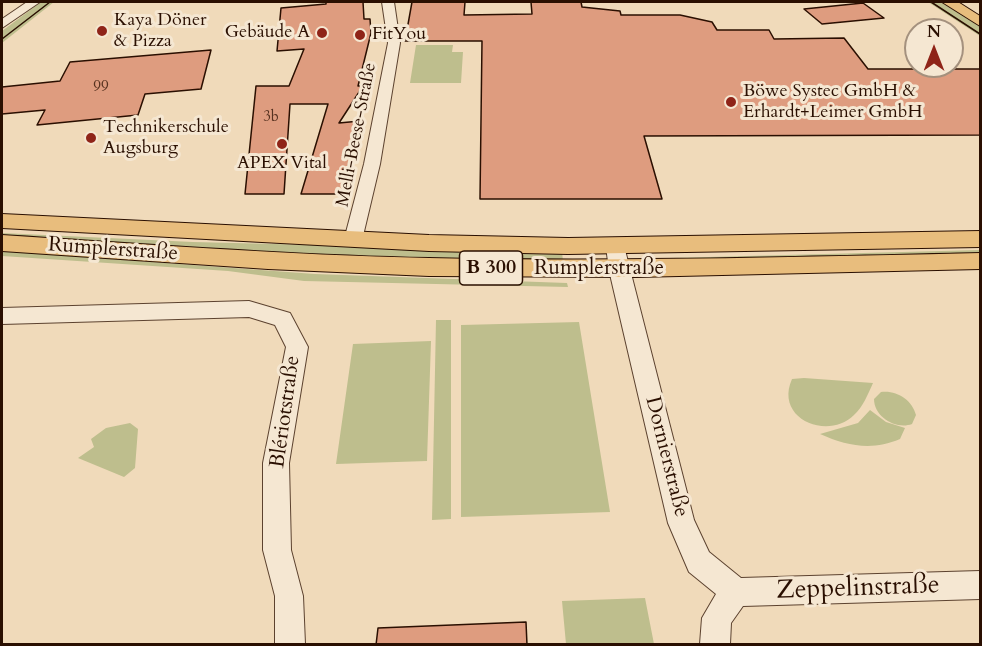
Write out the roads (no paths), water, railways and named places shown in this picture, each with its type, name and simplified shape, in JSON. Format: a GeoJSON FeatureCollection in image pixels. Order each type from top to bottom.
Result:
{"type":"FeatureCollection","features":[{"type":"Feature","properties":{"kind":"main road"},"geometry":{"type":"LineString","coordinates":[[954,5],[981,21]]}},
{"type":"Feature","properties":{"kind":"main road","name":"Rumplerstraße"},"geometry":{"type":"LineString","coordinates":[[2,221],[354,240],[615,246],[981,239]]}},
{"type":"Feature","properties":{"kind":"main road","name":"Rumplerstraße"},"geometry":{"type":"LineString","coordinates":[[2,243],[278,261],[426,267],[619,270],[981,261]]}},
{"type":"Feature","properties":{"kind":"street"},"geometry":{"type":"LineString","coordinates":[[2,24],[34,2]]}},
{"type":"Feature","properties":{"kind":"street","name":"Melli-Beese-Straße"},"geometry":{"type":"LineString","coordinates":[[354,240],[372,164],[394,44],[388,2]]}},
{"type":"Feature","properties":{"kind":"street","name":"Dornierstraße"},"geometry":{"type":"LineString","coordinates":[[615,246],[681,523],[699,562],[736,592]]}},
{"type":"Feature","properties":{"kind":"street","name":"Blériotstraße"},"geometry":{"type":"LineString","coordinates":[[2,316],[249,309],[283,318],[297,347],[276,463],[277,550],[289,596],[290,645]]}},
{"type":"Feature","properties":{"kind":"street","name":"Zeppelinstraße"},"geometry":{"type":"LineString","coordinates":[[736,592],[981,585]]}},
{"type":"Feature","properties":{"kind":"street"},"geometry":{"type":"LineString","coordinates":[[715,645],[717,618],[736,592]]}},
{"type":"Feature","properties":{"kind":"tram line"},"geometry":{"type":"LineString","coordinates":[[2,39],[50,2]]}},
{"type":"Feature","properties":{"kind":"tram line"},"geometry":{"type":"LineString","coordinates":[[931,2],[980,34]]}},
{"type":"Feature","properties":{"kind":"place","name":"Kaya Döner & Pizza"},"geometry":{"type":"Point","coordinates":[102,31]}},
{"type":"Feature","properties":{"kind":"place","name":"Gebäude A"},"geometry":{"type":"Point","coordinates":[322,33]}},
{"type":"Feature","properties":{"kind":"place","name":"FitYou"},"geometry":{"type":"Point","coordinates":[360,35]}},
{"type":"Feature","properties":{"kind":"place","name":"Böwe Systec GmbH & Erhardt+Leimer GmbH"},"geometry":{"type":"Point","coordinates":[731,102]}},
{"type":"Feature","properties":{"kind":"place","name":"Technikerschule Augsburg"},"geometry":{"type":"Point","coordinates":[91,138]}},
{"type":"Feature","properties":{"kind":"place","name":"APEX Vital"},"geometry":{"type":"Point","coordinates":[282,144]}}]}
